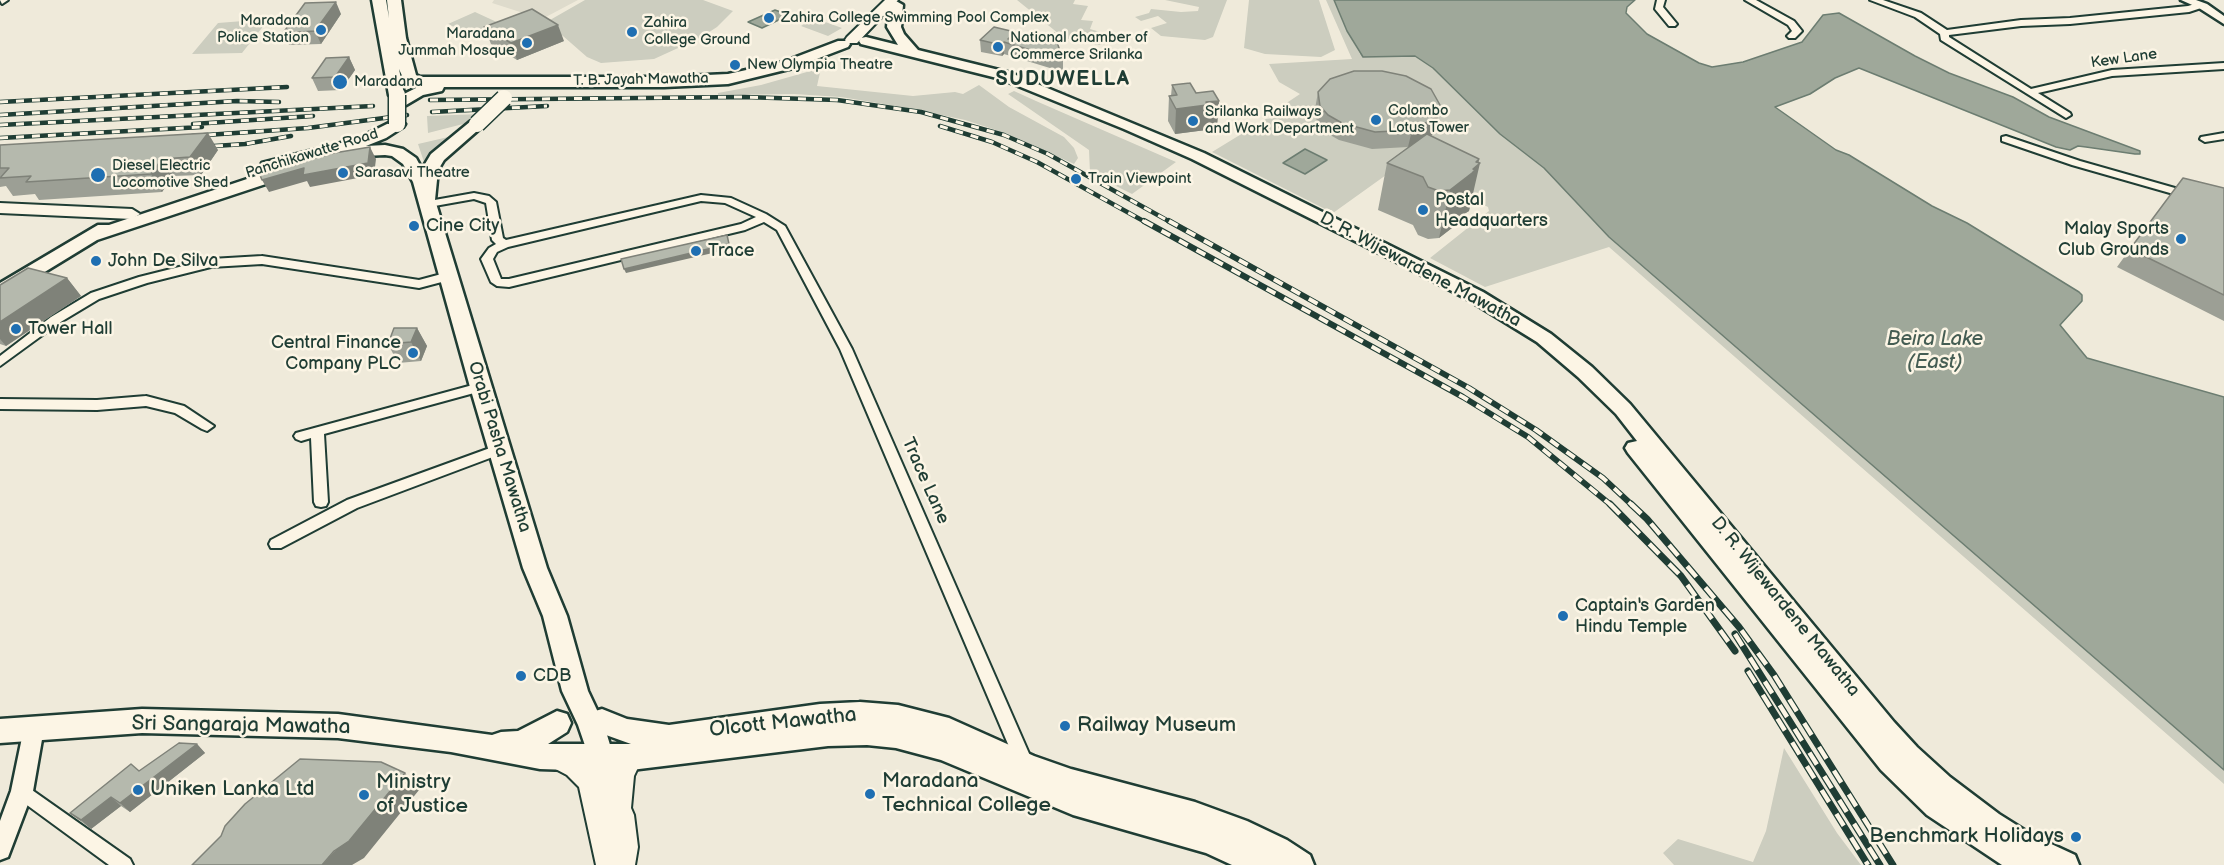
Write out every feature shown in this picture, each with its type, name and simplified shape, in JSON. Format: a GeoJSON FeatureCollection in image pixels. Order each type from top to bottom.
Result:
{"type":"FeatureCollection","features":[{"type":"Feature","properties":{"kind":"highway","name":"Olcott Mawatha"},"geometry":{"type":"LineString","coordinates":[[602,721],[625,731],[669,737],[820,716],[879,715],[949,730],[1021,773],[1084,805],[1211,840],[1264,865]]}},
{"type":"Feature","properties":{"kind":"highway","name":"Sri Sangaraja Mawatha"},"geometry":{"type":"LineString","coordinates":[[0,731],[142,722],[338,726],[481,744],[516,753],[601,758]]}},
{"type":"Feature","properties":{"kind":"highway","name":"Sri Sangaraja Mawatha"},"geometry":{"type":"LineString","coordinates":[[481,744],[520,743],[547,731],[557,723]]}},
{"type":"Feature","properties":{"kind":"highway","name":"Olcott Mawatha"},"geometry":{"type":"LineString","coordinates":[[601,758],[631,757],[796,737],[867,733],[896,736],[928,743],[1021,773],[1195,816],[1236,831],[1275,850],[1299,865]]}},
{"type":"Feature","properties":{"kind":"main road"},"geometry":{"type":"LineString","coordinates":[[380,0],[402,97],[401,125]]}},
{"type":"Feature","properties":{"kind":"main road"},"geometry":{"type":"LineString","coordinates":[[394,0],[399,38],[409,77],[432,86],[492,90],[501,92],[504,98],[437,157],[430,170],[428,202]]}},
{"type":"Feature","properties":{"kind":"main road"},"geometry":{"type":"LineString","coordinates":[[896,2],[894,27],[898,36],[912,51]]}},
{"type":"Feature","properties":{"kind":"main road","name":"T. B. Jayah Mawatha"},"geometry":{"type":"LineString","coordinates":[[504,98],[537,89],[699,84],[773,76],[855,45],[896,2]]}},
{"type":"Feature","properties":{"kind":"main road","name":"D. R. Wijewardene Mawatha"},"geometry":{"type":"LineString","coordinates":[[855,45],[912,51],[1006,76],[1195,159],[1476,296],[1544,338],[1585,372],[1623,409],[1908,756],[1940,786],[1989,823],[2024,845],[2065,865]]}},
{"type":"Feature","properties":{"kind":"main road","name":"D. R. Wijewardene Mawatha"},"geometry":{"type":"LineString","coordinates":[[855,45],[957,69],[1065,102]]}},
{"type":"Feature","properties":{"kind":"main road","name":"T. B. Jayah Mawatha"},"geometry":{"type":"LineString","coordinates":[[432,86],[626,81],[699,84]]}},
{"type":"Feature","properties":{"kind":"main road"},"geometry":{"type":"LineString","coordinates":[[402,97],[432,86]]}},
{"type":"Feature","properties":{"kind":"main road","name":"Panchikawatte Road"},"geometry":{"type":"LineString","coordinates":[[0,291],[124,217],[237,176],[363,142],[401,125],[404,132],[364,151],[260,179],[94,236]]}},
{"type":"Feature","properties":{"kind":"main road","name":"Panchikawatte Road"},"geometry":{"type":"LineString","coordinates":[[364,151],[397,152],[410,162],[428,202]]}},
{"type":"Feature","properties":{"kind":"main road","name":"D. R. Wijewardene Mawatha"},"geometry":{"type":"LineString","coordinates":[[1195,159],[1452,294],[1534,345],[1606,411],[1890,762],[1937,806],[2002,850],[2030,865]]}},
{"type":"Feature","properties":{"kind":"main road","name":"Orabi Pasha Mawatha"},"geometry":{"type":"LineString","coordinates":[[428,202],[480,387],[536,568],[555,616],[575,691],[591,725],[601,758]]}},
{"type":"Feature","properties":{"kind":"main road"},"geometry":{"type":"LineString","coordinates":[[0,208],[124,217]]}},
{"type":"Feature","properties":{"kind":"main road"},"geometry":{"type":"LineString","coordinates":[[0,215],[124,217]]}},
{"type":"Feature","properties":{"kind":"main road"},"geometry":{"type":"LineString","coordinates":[[557,723],[575,691]]}},
{"type":"Feature","properties":{"kind":"main road","name":"Orabi Pasha Mawatha"},"geometry":{"type":"LineString","coordinates":[[575,691],[602,721]]}},
{"type":"Feature","properties":{"kind":"main road"},"geometry":{"type":"LineString","coordinates":[[556,756],[585,774],[591,784],[608,862],[611,865]]}},
{"type":"Feature","properties":{"kind":"main road"},"geometry":{"type":"LineString","coordinates":[[622,865],[625,846],[619,789],[631,757]]}},
{"type":"Feature","properties":{"kind":"main road"},"geometry":{"type":"LineString","coordinates":[[601,758],[613,799],[621,814]]}},
{"type":"Feature","properties":{"kind":"street"},"geometry":{"type":"LineString","coordinates":[[1660,0],[1658,7],[1672,24]]}},
{"type":"Feature","properties":{"kind":"street"},"geometry":{"type":"LineString","coordinates":[[1749,0],[1791,22],[1797,31],[1792,36]]}},
{"type":"Feature","properties":{"kind":"street"},"geometry":{"type":"LineString","coordinates":[[1874,0],[1918,15],[1944,33],[2021,23],[2070,21],[2189,9],[2196,2],[2224,21]]}},
{"type":"Feature","properties":{"kind":"street"},"geometry":{"type":"LineString","coordinates":[[1944,33],[1944,38],[2066,115]]}},
{"type":"Feature","properties":{"kind":"street","name":"Kew Lane"},"geometry":{"type":"LineString","coordinates":[[2029,92],[2112,73],[2224,66]]}},
{"type":"Feature","properties":{"kind":"street"},"geometry":{"type":"LineString","coordinates":[[2205,139],[2224,136]]}},
{"type":"Feature","properties":{"kind":"street"},"geometry":{"type":"LineString","coordinates":[[2006,139],[2076,163],[2176,192],[2209,201],[2224,202]]}},
{"type":"Feature","properties":{"kind":"street"},"geometry":{"type":"LineString","coordinates":[[428,202],[474,196],[485,198],[491,202],[501,242]]}},
{"type":"Feature","properties":{"kind":"street"},"geometry":{"type":"LineString","coordinates":[[701,198],[727,200],[767,218],[745,227],[504,283],[495,279],[487,259],[501,242],[701,198]]}},
{"type":"Feature","properties":{"kind":"street","name":"Trace Lane"},"geometry":{"type":"LineString","coordinates":[[767,218],[781,228],[789,241],[846,349],[1021,773]]}},
{"type":"Feature","properties":{"kind":"street"},"geometry":{"type":"LineString","coordinates":[[0,362],[55,320],[95,296],[143,280],[211,263],[262,260],[419,284],[449,276]]}},
{"type":"Feature","properties":{"kind":"street"},"geometry":{"type":"LineString","coordinates":[[301,436],[480,387]]}},
{"type":"Feature","properties":{"kind":"street"},"geometry":{"type":"LineString","coordinates":[[0,404],[97,405],[146,401],[179,409],[207,426]]}},
{"type":"Feature","properties":{"kind":"street"},"geometry":{"type":"LineString","coordinates":[[317,432],[321,502]]}},
{"type":"Feature","properties":{"kind":"street"},"geometry":{"type":"LineString","coordinates":[[276,544],[352,504],[429,473],[501,449]]}},
{"type":"Feature","properties":{"kind":"street"},"geometry":{"type":"LineString","coordinates":[[0,850],[22,791],[33,728]]}},
{"type":"Feature","properties":{"kind":"street"},"geometry":{"type":"LineString","coordinates":[[22,791],[124,865]]}},
{"type":"Feature","properties":{"kind":"shaded area"},"geometry":{"type":"Polygon","coordinates":[[[494,0],[578,0],[542,19],[492,3],[494,0]]]}},
{"type":"Feature","properties":{"kind":"shaded area","name":"Zahira College Ground"},"geometry":{"type":"Polygon","coordinates":[[[585,0],[703,0],[733,11],[717,27],[700,38],[654,59],[601,63],[587,57],[563,36],[543,24],[585,0]]]}},
{"type":"Feature","properties":{"kind":"shaded area"},"geometry":{"type":"Polygon","coordinates":[[[1017,0],[1075,0],[1073,4],[1088,6],[1081,20],[1093,21],[1090,29],[1107,34],[1113,39],[1106,44],[1098,45],[1064,38],[1017,0]]]}},
{"type":"Feature","properties":{"kind":"shaded area"},"geometry":{"type":"Polygon","coordinates":[[[1165,0],[1227,0],[1213,37],[1205,40],[1161,36],[1151,28],[1167,23],[1158,16],[1141,21],[1135,17],[1149,13],[1151,9],[1198,11],[1199,7],[1165,0]]]}},
{"type":"Feature","properties":{"kind":"shaded area"},"geometry":{"type":"Polygon","coordinates":[[[1249,0],[1319,0],[1335,50],[1321,57],[1265,54],[1244,48],[1249,0]]]}},
{"type":"Feature","properties":{"kind":"shaded area"},"geometry":{"type":"Polygon","coordinates":[[[1326,0],[1334,0],[1360,54],[1415,56],[1433,68],[1500,134],[1544,168],[1609,237],[2224,770],[2224,784],[1609,247],[1485,287],[1430,258],[1489,211],[1488,207],[1400,165],[1333,213],[1212,152],[1266,119],[1288,116],[1282,106],[1300,94],[1279,82],[1269,64],[1352,59],[1326,0]]]}},
{"type":"Feature","properties":{"kind":"shaded area"},"geometry":{"type":"Polygon","coordinates":[[[475,12],[501,24],[473,36],[448,24],[475,12]]]}},
{"type":"Feature","properties":{"kind":"shaded area"},"geometry":{"type":"Polygon","coordinates":[[[814,18],[842,28],[828,36],[801,26],[814,18]]]}},
{"type":"Feature","properties":{"kind":"shaded area"},"geometry":{"type":"Polygon","coordinates":[[[269,19],[242,53],[192,54],[218,23],[269,19]]]}},
{"type":"Feature","properties":{"kind":"shaded area"},"geometry":{"type":"Polygon","coordinates":[[[821,68],[817,86],[913,96],[955,92],[963,94],[979,85],[1009,107],[1064,137],[1074,148],[1078,158],[1074,164],[1008,134],[965,120],[908,108],[841,97],[794,94],[718,95],[718,93],[761,85],[821,68]]]}},
{"type":"Feature","properties":{"kind":"shaded area"},"geometry":{"type":"Polygon","coordinates":[[[1014,91],[1176,162],[1132,194],[1090,173],[1089,150],[1008,94],[1014,91]]]}},
{"type":"Feature","properties":{"kind":"shaded area"},"geometry":{"type":"Polygon","coordinates":[[[482,114],[463,124],[428,133],[427,116],[482,114]]]}},
{"type":"Feature","properties":{"kind":"shaded area"},"geometry":{"type":"Polygon","coordinates":[[[457,135],[426,168],[418,144],[457,135]]]}},
{"type":"Feature","properties":{"kind":"shaded area"},"geometry":{"type":"Polygon","coordinates":[[[1784,748],[1837,833],[1861,865],[1674,865],[1663,853],[1678,839],[1753,862],[1766,831],[1784,748]]]}},
{"type":"Feature","properties":{"kind":"water","name":"Beira Lake (East)"},"geometry":{"type":"Polygon","coordinates":[[[1334,0],[1635,0],[1627,7],[1626,13],[1647,34],[1699,63],[1712,67],[1743,62],[1802,42],[1823,15],[1839,13],[1949,73],[2013,97],[2049,117],[2140,151],[2140,154],[2135,154],[2078,146],[2070,150],[2056,147],[1859,68],[1835,78],[1810,94],[1775,107],[1836,150],[1849,155],[1932,206],[1967,223],[2079,292],[2082,295],[2082,301],[2060,325],[2087,358],[2224,397],[2224,770],[1609,237],[1544,168],[1500,134],[1433,68],[1415,56],[1363,57],[1347,31],[1334,0]]]}},
{"type":"Feature","properties":{"kind":"water","name":"Zahira College Swimming Pool Complex"},"geometry":{"type":"Polygon","coordinates":[[[775,10],[789,15],[762,28],[748,22],[775,10]]]}},
{"type":"Feature","properties":{"kind":"water"},"geometry":{"type":"Polygon","coordinates":[[[1305,149],[1327,160],[1305,174],[1283,163],[1305,149]]]}},
{"type":"Feature","properties":{"kind":"building"},"geometry":{"type":"Polygon","coordinates":[[[336,2],[315,31],[283,33],[305,3],[336,2]]]}},
{"type":"Feature","properties":{"kind":"building"},"geometry":{"type":"Polygon","coordinates":[[[532,9],[558,25],[511,43],[484,27],[532,9]]]}},
{"type":"Feature","properties":{"kind":"building"},"geometry":{"type":"Polygon","coordinates":[[[994,27],[1015,32],[1008,39],[1054,33],[1063,60],[1004,42],[1001,45],[980,40],[994,27]]]}},
{"type":"Feature","properties":{"kind":"building"},"geometry":{"type":"Polygon","coordinates":[[[349,57],[335,77],[312,78],[326,58],[349,57]]]}},
{"type":"Feature","properties":{"kind":"building","name":"Colombo Lotus Tower"},"geometry":{"type":"Polygon","coordinates":[[[1354,71],[1382,71],[1406,76],[1431,89],[1440,105],[1435,118],[1412,130],[1375,132],[1342,123],[1328,115],[1320,106],[1318,92],[1330,79],[1354,71]]]}},
{"type":"Feature","properties":{"kind":"building"},"geometry":{"type":"Polygon","coordinates":[[[1190,83],[1196,93],[1213,91],[1219,101],[1176,109],[1169,96],[1177,95],[1172,85],[1190,83]]]}},
{"type":"Feature","properties":{"kind":"building"},"geometry":{"type":"Polygon","coordinates":[[[208,133],[190,157],[162,159],[151,174],[26,182],[31,176],[0,178],[9,168],[0,168],[0,145],[208,133]]]}},
{"type":"Feature","properties":{"kind":"building"},"geometry":{"type":"Polygon","coordinates":[[[1427,134],[1479,159],[1476,162],[1480,163],[1473,169],[1475,170],[1450,190],[1439,191],[1428,187],[1423,177],[1387,163],[1427,134]]]}},
{"type":"Feature","properties":{"kind":"building"},"geometry":{"type":"Polygon","coordinates":[[[370,147],[368,163],[303,175],[304,168],[262,180],[259,173],[334,153],[370,147]]]}},
{"type":"Feature","properties":{"kind":"building","name":"Malay Sports Club Grounds"},"geometry":{"type":"Polygon","coordinates":[[[2183,178],[2224,188],[2224,295],[2130,249],[2183,178]]]}},
{"type":"Feature","properties":{"kind":"building"},"geometry":{"type":"Polygon","coordinates":[[[727,235],[729,244],[624,269],[621,259],[727,235]]]}},
{"type":"Feature","properties":{"kind":"building"},"geometry":{"type":"Polygon","coordinates":[[[28,268],[67,278],[0,322],[0,285],[28,268]]]}},
{"type":"Feature","properties":{"kind":"building"},"geometry":{"type":"Polygon","coordinates":[[[394,328],[417,328],[411,342],[388,344],[394,328]]]}},
{"type":"Feature","properties":{"kind":"building"},"geometry":{"type":"Polygon","coordinates":[[[179,743],[197,744],[120,803],[111,797],[81,820],[70,813],[131,764],[139,771],[179,743]]]}},
{"type":"Feature","properties":{"kind":"building","name":"Ministry of Justice"},"geometry":{"type":"Polygon","coordinates":[[[300,759],[381,762],[405,773],[349,841],[334,851],[322,865],[192,865],[221,836],[225,826],[245,804],[300,759]]]}},
{"type":"Feature","properties":{"kind":"railway"},"geometry":{"type":"LineString","coordinates":[[0,102],[287,87]]}},
{"type":"Feature","properties":{"kind":"railway"},"geometry":{"type":"LineString","coordinates":[[430,100],[744,97],[837,100],[921,112],[1004,135],[1048,154],[1172,223]]}},
{"type":"Feature","properties":{"kind":"railway"},"geometry":{"type":"LineString","coordinates":[[0,115],[237,101],[279,102]]}},
{"type":"Feature","properties":{"kind":"railway"},"geometry":{"type":"LineString","coordinates":[[0,125],[373,106]]}},
{"type":"Feature","properties":{"kind":"railway"},"geometry":{"type":"LineString","coordinates":[[432,112],[547,106]]}},
{"type":"Feature","properties":{"kind":"railway"},"geometry":{"type":"LineString","coordinates":[[192,136],[308,128],[407,115]]}},
{"type":"Feature","properties":{"kind":"railway"},"geometry":{"type":"LineString","coordinates":[[193,124],[313,116]]}},
{"type":"Feature","properties":{"kind":"railway"},"geometry":{"type":"LineString","coordinates":[[940,126],[992,142],[1037,162],[1147,223]]}},
{"type":"Feature","properties":{"kind":"railway"},"geometry":{"type":"LineString","coordinates":[[0,138],[202,127]]}},
{"type":"Feature","properties":{"kind":"railway"},"geometry":{"type":"LineString","coordinates":[[199,147],[245,144],[291,136]]}},
{"type":"Feature","properties":{"kind":"railway"},"geometry":{"type":"LineString","coordinates":[[1144,221],[1463,397],[1528,437],[1611,505]]}},
{"type":"Feature","properties":{"kind":"railway"},"geometry":{"type":"LineString","coordinates":[[1169,221],[1469,388],[1536,430],[1603,478],[1632,505]]}},
{"type":"Feature","properties":{"kind":"railway"},"geometry":{"type":"LineString","coordinates":[[1631,504],[1647,519],[1739,627],[1774,675],[1893,865]]}},
{"type":"Feature","properties":{"kind":"railway"},"geometry":{"type":"LineString","coordinates":[[1611,505],[1681,576],[1735,651]]}},
{"type":"Feature","properties":{"kind":"railway"},"geometry":{"type":"LineString","coordinates":[[1735,634],[1880,865]]}},
{"type":"Feature","properties":{"kind":"railway"},"geometry":{"type":"LineString","coordinates":[[1748,671],[1868,865]]}},
{"type":"Feature","properties":{"kind":"place","name":"Zahira College Swimming Pool Complex"},"geometry":{"type":"Point","coordinates":[769,18]}},
{"type":"Feature","properties":{"kind":"place","name":"Maradana Police Station"},"geometry":{"type":"Point","coordinates":[321,30]}},
{"type":"Feature","properties":{"kind":"place","name":"Zahira College Ground"},"geometry":{"type":"Point","coordinates":[632,32]}},
{"type":"Feature","properties":{"kind":"place","name":"Maradana Jummah Mosque"},"geometry":{"type":"Point","coordinates":[527,43]}},
{"type":"Feature","properties":{"kind":"place","name":"National chamber of Commerce Srilanka"},"geometry":{"type":"Point","coordinates":[998,47]}},
{"type":"Feature","properties":{"kind":"place","name":"New Olympia Theatre"},"geometry":{"type":"Point","coordinates":[735,65]}},
{"type":"Feature","properties":{"kind":"place","name":"Maradana"},"geometry":{"type":"Point","coordinates":[340,82]}},
{"type":"Feature","properties":{"kind":"place","name":"Colombo Lotus Tower"},"geometry":{"type":"Point","coordinates":[1376,120]}},
{"type":"Feature","properties":{"kind":"place","name":"Srilanka Railways and Work Department"},"geometry":{"type":"Point","coordinates":[1193,121]}},
{"type":"Feature","properties":{"kind":"place","name":"Sarasavi Theatre"},"geometry":{"type":"Point","coordinates":[343,173]}},
{"type":"Feature","properties":{"kind":"place","name":"Diesel Electric Locomotive Shed"},"geometry":{"type":"Point","coordinates":[98,175]}},
{"type":"Feature","properties":{"kind":"place","name":"Train Viewpoint"},"geometry":{"type":"Point","coordinates":[1076,179]}},
{"type":"Feature","properties":{"kind":"place","name":"Postal Headquarters"},"geometry":{"type":"Point","coordinates":[1423,210]}},
{"type":"Feature","properties":{"kind":"place","name":"Cine City"},"geometry":{"type":"Point","coordinates":[414,226]}},
{"type":"Feature","properties":{"kind":"place","name":"Malay Sports Club Grounds"},"geometry":{"type":"Point","coordinates":[2181,239]}},
{"type":"Feature","properties":{"kind":"place","name":"Trace"},"geometry":{"type":"Point","coordinates":[696,251]}},
{"type":"Feature","properties":{"kind":"place","name":"John De Silva"},"geometry":{"type":"Point","coordinates":[96,261]}},
{"type":"Feature","properties":{"kind":"place","name":"Tower Hall"},"geometry":{"type":"Point","coordinates":[16,329]}},
{"type":"Feature","properties":{"kind":"place","name":"Central Finance Company PLC"},"geometry":{"type":"Point","coordinates":[413,353]}},
{"type":"Feature","properties":{"kind":"place","name":"Captain's Garden Hindu Temple"},"geometry":{"type":"Point","coordinates":[1563,616]}},
{"type":"Feature","properties":{"kind":"place","name":"CDB"},"geometry":{"type":"Point","coordinates":[521,676]}},
{"type":"Feature","properties":{"kind":"place","name":"Railway Museum"},"geometry":{"type":"Point","coordinates":[1065,726]}},
{"type":"Feature","properties":{"kind":"place","name":"Uniken Lanka Ltd"},"geometry":{"type":"Point","coordinates":[138,790]}},
{"type":"Feature","properties":{"kind":"place","name":"Maradana Technical College"},"geometry":{"type":"Point","coordinates":[870,794]}},
{"type":"Feature","properties":{"kind":"place","name":"Ministry of Justice"},"geometry":{"type":"Point","coordinates":[364,795]}},
{"type":"Feature","properties":{"kind":"place","name":"Benchmark Holidays"},"geometry":{"type":"Point","coordinates":[2076,837]}},
{"type":"Feature","properties":{"kind":"district","name":"SUDUWELLA"},"geometry":{"type":"Point","coordinates":[1063,80]}}]}
